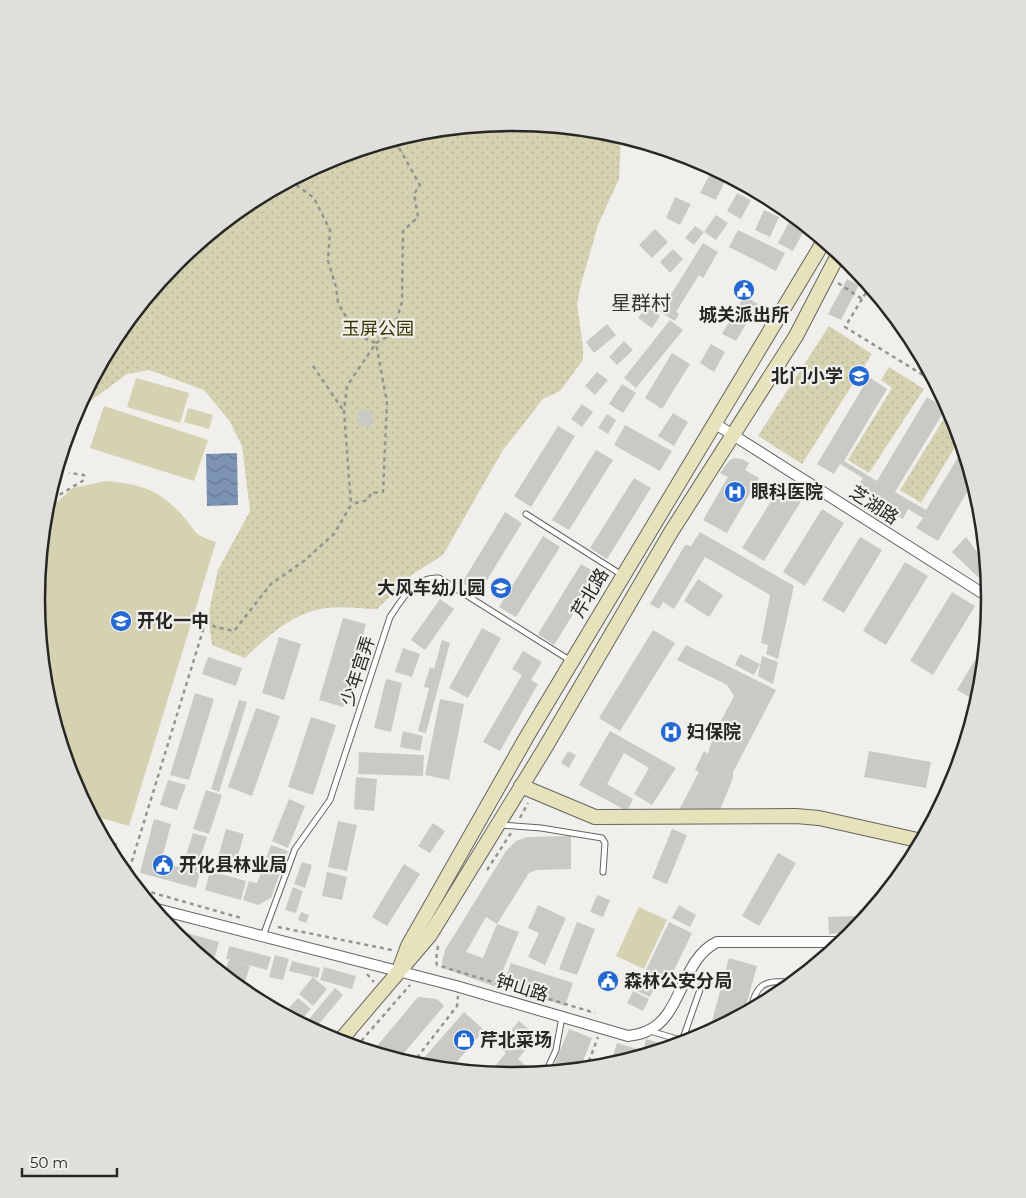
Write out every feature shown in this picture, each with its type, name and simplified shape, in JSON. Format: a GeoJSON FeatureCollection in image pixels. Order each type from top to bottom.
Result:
{"type":"FeatureCollection","features":[{"type":"Feature","properties":{"kind":"main road","name":"芹北路"},"geometry":{"type":"LineString","coordinates":[[398,970],[408,946],[526,738],[821,246]]}},
{"type":"Feature","properties":{"kind":"main road","name":"芹北路"},"geometry":{"type":"LineString","coordinates":[[345,1035],[398,970],[417,953],[430,934],[498,825],[671,532],[796,336],[836,260]]}},
{"type":"Feature","properties":{"kind":"main road"},"geometry":{"type":"LineString","coordinates":[[526,738],[544,748]]}},
{"type":"Feature","properties":{"kind":"main road"},"geometry":{"type":"LineString","coordinates":[[521,786],[595,818],[796,816],[819,818],[914,839]]}},
{"type":"Feature","properties":{"kind":"street","name":"芝湖路"},"geometry":{"type":"LineString","coordinates":[[714,423],[981,592]]}},
{"type":"Feature","properties":{"kind":"street","name":"钟山路"},"geometry":{"type":"LineString","coordinates":[[164,911],[398,970],[602,1030],[628,1036],[649,1031]]}},
{"type":"Feature","properties":{"kind":"street"},"geometry":{"type":"LineString","coordinates":[[649,1031],[669,1012],[701,954],[717,942],[831,942]]}},
{"type":"Feature","properties":{"kind":"lane"},"geometry":{"type":"LineString","coordinates":[[526,514],[622,576]]}},
{"type":"Feature","properties":{"kind":"lane","name":"少年宫弄"},"geometry":{"type":"LineString","coordinates":[[262,936],[295,849],[330,800],[390,617],[406,594],[424,579],[439,578],[571,661]]}},
{"type":"Feature","properties":{"kind":"lane"},"geometry":{"type":"LineString","coordinates":[[498,825],[541,828],[602,838],[605,843],[603,872]]}},
{"type":"Feature","properties":{"kind":"lane"},"geometry":{"type":"LineString","coordinates":[[755,999],[758,989],[763,984],[781,982]]}},
{"type":"Feature","properties":{"kind":"lane"},"geometry":{"type":"LineString","coordinates":[[686,1033],[702,984]]}},
{"type":"Feature","properties":{"kind":"lane"},"geometry":{"type":"LineString","coordinates":[[549,1066],[556,1050],[562,1017]]}},
{"type":"Feature","properties":{"kind":"lane"},"geometry":{"type":"LineString","coordinates":[[649,1031],[672,1039]]}},
{"type":"Feature","properties":{"kind":"path"},"geometry":{"type":"LineString","coordinates":[[130,867],[204,627],[209,623],[215,627],[234,631],[271,584],[304,561],[334,534],[351,504],[344,411],[347,386],[376,342],[392,334],[402,302],[403,231],[418,217],[414,194],[420,185],[398,146]]}},
{"type":"Feature","properties":{"kind":"path"},"geometry":{"type":"LineString","coordinates":[[296,185],[314,198],[330,230],[328,260],[336,287],[338,303],[344,315],[366,339],[376,342]]}},
{"type":"Feature","properties":{"kind":"path"},"geometry":{"type":"LineString","coordinates":[[828,277],[862,299]]}},
{"type":"Feature","properties":{"kind":"path"},"geometry":{"type":"LineString","coordinates":[[866,292],[845,327],[924,376]]}},
{"type":"Feature","properties":{"kind":"path"},"geometry":{"type":"LineString","coordinates":[[351,504],[368,500],[371,493],[383,492],[387,403],[376,342]]}},
{"type":"Feature","properties":{"kind":"path"},"geometry":{"type":"LineString","coordinates":[[313,366],[344,411]]}},
{"type":"Feature","properties":{"kind":"path"},"geometry":{"type":"LineString","coordinates":[[57,497],[84,480],[84,474],[68,474]]}},
{"type":"Feature","properties":{"kind":"path"},"geometry":{"type":"LineString","coordinates":[[115,844],[120,845]]}},
{"type":"Feature","properties":{"kind":"path"},"geometry":{"type":"LineString","coordinates":[[438,946],[437,966],[604,1016]]}},
{"type":"Feature","properties":{"kind":"path"},"geometry":{"type":"LineString","coordinates":[[361,1041],[407,986],[415,983]]}},
{"type":"Feature","properties":{"kind":"path"},"geometry":{"type":"LineString","coordinates":[[417,1057],[457,1006],[456,986]]}},
{"type":"Feature","properties":{"kind":"path"},"geometry":{"type":"LineString","coordinates":[[590,1060],[602,1030]]}},
{"type":"Feature","properties":{"kind":"green space","name":"玉屏公园"},"geometry":{"type":"Polygon","coordinates":[[[482,132],[544,132],[574,135],[621,144],[619,179],[598,225],[577,304],[583,360],[560,391],[543,399],[503,450],[443,555],[413,574],[377,609],[332,607],[302,615],[281,627],[245,658],[212,645],[208,616],[218,570],[250,511],[242,446],[229,420],[204,390],[149,370],[127,374],[89,402],[124,339],[161,290],[182,268],[204,247],[253,210],[306,179],[363,156],[392,147],[452,135],[482,132]]]}},
{"type":"Feature","properties":{"kind":"green space"},"geometry":{"type":"Polygon","coordinates":[[[829,326],[872,354],[802,464],[758,436],[829,326]]]}},
{"type":"Feature","properties":{"kind":"green space"},"geometry":{"type":"Polygon","coordinates":[[[889,367],[924,389],[869,473],[848,460],[892,388],[881,380],[889,367]]]}},
{"type":"Feature","properties":{"kind":"green space"},"geometry":{"type":"Polygon","coordinates":[[[136,378],[189,393],[180,423],[127,407],[136,378]]]}},
{"type":"Feature","properties":{"kind":"green space"},"geometry":{"type":"Polygon","coordinates":[[[104,406],[208,440],[194,481],[90,448],[104,406]]]}},
{"type":"Feature","properties":{"kind":"green space"},"geometry":{"type":"Polygon","coordinates":[[[188,408],[213,415],[209,429],[184,422],[188,408]]]}},
{"type":"Feature","properties":{"kind":"green space"},"geometry":{"type":"Polygon","coordinates":[[[944,418],[955,447],[921,503],[900,490],[944,418]]]}},
{"type":"Feature","properties":{"kind":"green space","name":"开化一中"},"geometry":{"type":"Polygon","coordinates":[[[106,481],[148,489],[173,506],[195,532],[216,542],[129,826],[99,818],[93,806],[70,749],[61,720],[49,660],[45,599],[49,538],[55,503],[73,488],[106,481]]]}},
{"type":"Feature","properties":{"kind":"green space"},"geometry":{"type":"Polygon","coordinates":[[[639,907],[667,920],[644,969],[616,956],[639,907]]]}},
{"type":"Feature","properties":{"kind":"water"},"geometry":{"type":"Polygon","coordinates":[[[237,453],[238,505],[207,506],[206,454],[237,453]]]}},
{"type":"Feature","properties":{"kind":"building"},"geometry":{"type":"Polygon","coordinates":[[[710,175],[725,182],[716,200],[700,193],[710,175]]]}},
{"type":"Feature","properties":{"kind":"building"},"geometry":{"type":"Polygon","coordinates":[[[737,193],[751,200],[741,219],[727,211],[737,193]]]}},
{"type":"Feature","properties":{"kind":"building"},"geometry":{"type":"Polygon","coordinates":[[[675,197],[691,204],[680,225],[666,218],[675,197]]]}},
{"type":"Feature","properties":{"kind":"building"},"geometry":{"type":"Polygon","coordinates":[[[764,210],[779,217],[770,237],[755,230],[764,210]]]}},
{"type":"Feature","properties":{"kind":"building"},"geometry":{"type":"Polygon","coordinates":[[[716,215],[728,223],[716,240],[704,232],[716,215]]]}},
{"type":"Feature","properties":{"kind":"building"},"geometry":{"type":"Polygon","coordinates":[[[789,222],[803,232],[793,251],[778,243],[789,222]]]}},
{"type":"Feature","properties":{"kind":"building"},"geometry":{"type":"Polygon","coordinates":[[[695,226],[704,232],[694,245],[685,238],[695,226]]]}},
{"type":"Feature","properties":{"kind":"building"},"geometry":{"type":"Polygon","coordinates":[[[655,229],[668,242],[652,258],[639,245],[655,229]]]}},
{"type":"Feature","properties":{"kind":"building"},"geometry":{"type":"Polygon","coordinates":[[[738,230],[785,253],[776,271],[729,247],[738,230]]]}},
{"type":"Feature","properties":{"kind":"building"},"geometry":{"type":"Polygon","coordinates":[[[703,243],[718,252],[703,278],[699,275],[676,312],[679,314],[675,321],[660,312],[703,243]]]}},
{"type":"Feature","properties":{"kind":"building"},"geometry":{"type":"Polygon","coordinates":[[[673,249],[683,259],[670,273],[660,262],[673,249]]]}},
{"type":"Feature","properties":{"kind":"building"},"geometry":{"type":"Polygon","coordinates":[[[847,279],[859,285],[841,320],[828,314],[847,279]]]}},
{"type":"Feature","properties":{"kind":"building"},"geometry":{"type":"Polygon","coordinates":[[[744,296],[758,304],[736,341],[722,334],[744,296]]]}},
{"type":"Feature","properties":{"kind":"building"},"geometry":{"type":"Polygon","coordinates":[[[647,306],[660,316],[652,328],[638,318],[647,306]]]}},
{"type":"Feature","properties":{"kind":"building"},"geometry":{"type":"Polygon","coordinates":[[[670,320],[683,330],[636,388],[624,378],[670,320]]]}},
{"type":"Feature","properties":{"kind":"building"},"geometry":{"type":"Polygon","coordinates":[[[607,324],[616,335],[594,353],[586,342],[607,324]]]}},
{"type":"Feature","properties":{"kind":"building"},"geometry":{"type":"Polygon","coordinates":[[[624,341],[633,350],[617,365],[609,357],[624,341]]]}},
{"type":"Feature","properties":{"kind":"building"},"geometry":{"type":"Polygon","coordinates":[[[711,344],[725,352],[714,372],[700,363],[711,344]]]}},
{"type":"Feature","properties":{"kind":"building"},"geometry":{"type":"Polygon","coordinates":[[[672,353],[690,364],[662,409],[645,398],[672,353]]]}},
{"type":"Feature","properties":{"kind":"building"},"geometry":{"type":"Polygon","coordinates":[[[597,372],[608,380],[595,395],[585,386],[597,372]]]}},
{"type":"Feature","properties":{"kind":"building"},"geometry":{"type":"Polygon","coordinates":[[[869,377],[887,389],[844,461],[877,481],[927,397],[938,403],[942,414],[895,492],[926,510],[958,457],[968,491],[938,541],[916,528],[923,518],[908,509],[903,519],[856,491],[863,478],[840,464],[834,474],[817,464],[869,377]]]}},
{"type":"Feature","properties":{"kind":"building"},"geometry":{"type":"Polygon","coordinates":[[[622,384],[636,393],[623,413],[609,404],[622,384]]]}},
{"type":"Feature","properties":{"kind":"building"},"geometry":{"type":"Polygon","coordinates":[[[582,404],[593,412],[582,427],[571,419],[582,404]]]}},
{"type":"Feature","properties":{"kind":"building"},"geometry":{"type":"Polygon","coordinates":[[[360,410],[370,410],[374,418],[370,426],[360,426],[356,419],[360,410]]]}},
{"type":"Feature","properties":{"kind":"building"},"geometry":{"type":"Polygon","coordinates":[[[673,413],[688,422],[674,446],[658,436],[673,413]]]}},
{"type":"Feature","properties":{"kind":"building"},"geometry":{"type":"Polygon","coordinates":[[[607,414],[616,420],[608,434],[598,428],[607,414]]]}},
{"type":"Feature","properties":{"kind":"building"},"geometry":{"type":"Polygon","coordinates":[[[625,425],[672,451],[660,471],[614,445],[625,425]]]}},
{"type":"Feature","properties":{"kind":"building"},"geometry":{"type":"Polygon","coordinates":[[[558,426],[575,436],[531,507],[514,496],[558,426]]]}},
{"type":"Feature","properties":{"kind":"building"},"geometry":{"type":"Polygon","coordinates":[[[596,450],[613,460],[569,530],[552,520],[596,450]]]}},
{"type":"Feature","properties":{"kind":"building"},"geometry":{"type":"Polygon","coordinates":[[[734,458],[742,459],[749,463],[745,470],[759,478],[727,533],[703,520],[728,477],[720,473],[729,461],[734,458]]]}},
{"type":"Feature","properties":{"kind":"building"},"geometry":{"type":"Polygon","coordinates":[[[634,478],[651,488],[607,559],[590,548],[634,478]]]}},
{"type":"Feature","properties":{"kind":"building"},"geometry":{"type":"Polygon","coordinates":[[[781,485],[803,498],[764,561],[742,548],[781,485]]]}},
{"type":"Feature","properties":{"kind":"building"},"geometry":{"type":"Polygon","coordinates":[[[822,509],[844,523],[805,586],[783,572],[822,509]]]}},
{"type":"Feature","properties":{"kind":"building"},"geometry":{"type":"Polygon","coordinates":[[[505,512],[522,523],[479,593],[462,583],[505,512]]]}},
{"type":"Feature","properties":{"kind":"building"},"geometry":{"type":"Polygon","coordinates":[[[700,532],[794,586],[778,659],[766,654],[768,645],[761,643],[770,595],[705,557],[674,609],[663,602],[659,609],[650,604],[685,545],[691,546],[700,532]]]}},
{"type":"Feature","properties":{"kind":"building"},"geometry":{"type":"Polygon","coordinates":[[[543,536],[560,547],[516,617],[499,607],[543,536]]]}},
{"type":"Feature","properties":{"kind":"building"},"geometry":{"type":"Polygon","coordinates":[[[860,537],[882,550],[844,613],[822,600],[860,537]]]}},
{"type":"Feature","properties":{"kind":"building"},"geometry":{"type":"Polygon","coordinates":[[[966,537],[979,554],[980,579],[952,552],[966,537]]]}},
{"type":"Feature","properties":{"kind":"building"},"geometry":{"type":"Polygon","coordinates":[[[905,562],[928,576],[886,645],[863,631],[905,562]]]}},
{"type":"Feature","properties":{"kind":"building"},"geometry":{"type":"Polygon","coordinates":[[[581,564],[598,574],[554,645],[538,634],[581,564]]]}},
{"type":"Feature","properties":{"kind":"building"},"geometry":{"type":"Polygon","coordinates":[[[698,579],[723,595],[709,617],[684,601],[698,579]]]}},
{"type":"Feature","properties":{"kind":"building"},"geometry":{"type":"Polygon","coordinates":[[[952,592],[975,606],[933,675],[910,661],[952,592]]]}},
{"type":"Feature","properties":{"kind":"building"},"geometry":{"type":"Polygon","coordinates":[[[440,599],[454,609],[425,650],[411,640],[440,599]]]}},
{"type":"Feature","properties":{"kind":"building"},"geometry":{"type":"Polygon","coordinates":[[[343,618],[366,624],[343,707],[319,700],[343,618]]]}},
{"type":"Feature","properties":{"kind":"building"},"geometry":{"type":"Polygon","coordinates":[[[482,628],[501,638],[468,698],[449,688],[482,628]]]}},
{"type":"Feature","properties":{"kind":"building"},"geometry":{"type":"Polygon","coordinates":[[[653,630],[675,643],[620,731],[599,718],[653,630]]]}},
{"type":"Feature","properties":{"kind":"building"},"geometry":{"type":"Polygon","coordinates":[[[279,637],[301,644],[284,700],[262,693],[279,637]]]}},
{"type":"Feature","properties":{"kind":"building"},"geometry":{"type":"Polygon","coordinates":[[[442,640],[450,643],[426,733],[418,731],[429,688],[424,687],[430,667],[434,669],[442,640]]]}},
{"type":"Feature","properties":{"kind":"building"},"geometry":{"type":"Polygon","coordinates":[[[686,645],[776,690],[733,772],[733,778],[720,810],[679,810],[699,772],[695,770],[704,751],[708,754],[713,736],[734,696],[727,685],[677,660],[686,645]]]}},
{"type":"Feature","properties":{"kind":"building"},"geometry":{"type":"Polygon","coordinates":[[[403,648],[420,654],[412,677],[395,672],[403,648]]]}},
{"type":"Feature","properties":{"kind":"building"},"geometry":{"type":"Polygon","coordinates":[[[523,651],[542,662],[531,680],[538,684],[500,751],[483,742],[522,675],[512,669],[523,651]]]}},
{"type":"Feature","properties":{"kind":"building"},"geometry":{"type":"Polygon","coordinates":[[[740,654],[760,664],[754,675],[735,665],[740,654]]]}},
{"type":"Feature","properties":{"kind":"building"},"geometry":{"type":"Polygon","coordinates":[[[762,656],[778,662],[773,684],[758,676],[762,656]]]}},
{"type":"Feature","properties":{"kind":"building"},"geometry":{"type":"Polygon","coordinates":[[[977,656],[970,698],[957,690],[977,656]]]}},
{"type":"Feature","properties":{"kind":"building"},"geometry":{"type":"Polygon","coordinates":[[[208,657],[242,668],[236,686],[202,674],[208,657]]]}},
{"type":"Feature","properties":{"kind":"building"},"geometry":{"type":"Polygon","coordinates":[[[386,679],[402,683],[391,732],[374,728],[386,679]]]}},
{"type":"Feature","properties":{"kind":"building"},"geometry":{"type":"Polygon","coordinates":[[[195,693],[214,699],[189,780],[170,775],[195,693]]]}},
{"type":"Feature","properties":{"kind":"building"},"geometry":{"type":"Polygon","coordinates":[[[440,699],[464,704],[449,780],[425,775],[440,699]]]}},
{"type":"Feature","properties":{"kind":"building"},"geometry":{"type":"Polygon","coordinates":[[[239,700],[247,702],[219,792],[211,789],[239,700]]]}},
{"type":"Feature","properties":{"kind":"building"},"geometry":{"type":"Polygon","coordinates":[[[256,708],[280,716],[252,796],[228,787],[256,708]]]}},
{"type":"Feature","properties":{"kind":"building"},"geometry":{"type":"Polygon","coordinates":[[[311,717],[336,725],[313,795],[288,787],[311,717]]]}},
{"type":"Feature","properties":{"kind":"building"},"geometry":{"type":"Polygon","coordinates":[[[403,731],[423,736],[420,751],[400,747],[403,731]]]}},
{"type":"Feature","properties":{"kind":"building"},"geometry":{"type":"Polygon","coordinates":[[[610,731],[676,768],[652,805],[634,794],[649,768],[624,753],[607,784],[633,799],[627,811],[579,785],[610,731]]]}},
{"type":"Feature","properties":{"kind":"building"},"geometry":{"type":"Polygon","coordinates":[[[568,751],[576,755],[569,768],[561,763],[568,751]]]}},
{"type":"Feature","properties":{"kind":"building"},"geometry":{"type":"Polygon","coordinates":[[[869,751],[931,762],[926,788],[864,777],[869,751]]]}},
{"type":"Feature","properties":{"kind":"building"},"geometry":{"type":"Polygon","coordinates":[[[359,752],[424,755],[423,776],[358,774],[359,752]]]}},
{"type":"Feature","properties":{"kind":"building"},"geometry":{"type":"Polygon","coordinates":[[[356,777],[377,779],[374,811],[354,809],[356,777]]]}},
{"type":"Feature","properties":{"kind":"building"},"geometry":{"type":"Polygon","coordinates":[[[168,780],[186,785],[177,810],[160,805],[168,780]]]}},
{"type":"Feature","properties":{"kind":"building"},"geometry":{"type":"Polygon","coordinates":[[[206,790],[222,795],[209,834],[193,829],[206,790]]]}},
{"type":"Feature","properties":{"kind":"building"},"geometry":{"type":"Polygon","coordinates":[[[289,799],[305,806],[288,848],[272,841],[289,799]]]}},
{"type":"Feature","properties":{"kind":"building"},"geometry":{"type":"Polygon","coordinates":[[[154,819],[171,824],[161,862],[182,868],[193,833],[207,837],[196,872],[200,872],[196,888],[140,873],[154,819]]]}},
{"type":"Feature","properties":{"kind":"building"},"geometry":{"type":"Polygon","coordinates":[[[338,821],[357,825],[347,871],[328,867],[338,821]]]}},
{"type":"Feature","properties":{"kind":"building"},"geometry":{"type":"Polygon","coordinates":[[[433,823],[445,831],[430,853],[418,846],[433,823]]]}},
{"type":"Feature","properties":{"kind":"building"},"geometry":{"type":"Polygon","coordinates":[[[226,829],[244,834],[234,870],[216,865],[226,829]]]}},
{"type":"Feature","properties":{"kind":"building"},"geometry":{"type":"Polygon","coordinates":[[[672,829],[687,835],[667,884],[652,878],[672,829]]]}},
{"type":"Feature","properties":{"kind":"building"},"geometry":{"type":"Polygon","coordinates":[[[571,836],[571,869],[537,870],[529,873],[497,924],[519,932],[496,987],[443,968],[442,962],[445,950],[506,851],[516,841],[528,837],[571,836]],[[486,917],[466,952],[483,958],[497,924],[486,917]]]}},
{"type":"Feature","properties":{"kind":"building"},"geometry":{"type":"Polygon","coordinates":[[[271,845],[288,851],[271,898],[258,905],[243,900],[249,881],[257,883],[271,845]]]}},
{"type":"Feature","properties":{"kind":"building"},"geometry":{"type":"Polygon","coordinates":[[[778,853],[796,863],[759,926],[742,916],[778,853]]]}},
{"type":"Feature","properties":{"kind":"building"},"geometry":{"type":"Polygon","coordinates":[[[302,862],[312,865],[305,888],[294,884],[302,862]]]}},
{"type":"Feature","properties":{"kind":"building"},"geometry":{"type":"Polygon","coordinates":[[[404,864],[420,874],[387,926],[372,917],[404,864]]]}},
{"type":"Feature","properties":{"kind":"building"},"geometry":{"type":"Polygon","coordinates":[[[210,871],[246,881],[241,900],[205,890],[210,871]]]}},
{"type":"Feature","properties":{"kind":"building"},"geometry":{"type":"Polygon","coordinates":[[[327,872],[347,877],[342,900],[322,896],[327,872]]]}},
{"type":"Feature","properties":{"kind":"building"},"geometry":{"type":"Polygon","coordinates":[[[293,887],[303,891],[296,913],[285,910],[293,887]]]}},
{"type":"Feature","properties":{"kind":"building"},"geometry":{"type":"Polygon","coordinates":[[[597,895],[610,900],[603,917],[590,912],[597,895]]]}},
{"type":"Feature","properties":{"kind":"building"},"geometry":{"type":"Polygon","coordinates":[[[538,905],[566,918],[545,965],[528,957],[539,933],[528,928],[538,905]]]}},
{"type":"Feature","properties":{"kind":"building"},"geometry":{"type":"Polygon","coordinates":[[[679,905],[696,915],[690,927],[672,918],[679,905]]]}},
{"type":"Feature","properties":{"kind":"building"},"geometry":{"type":"Polygon","coordinates":[[[859,910],[863,910],[841,933],[829,934],[828,917],[857,916],[859,910]]]}},
{"type":"Feature","properties":{"kind":"building"},"geometry":{"type":"Polygon","coordinates":[[[301,912],[309,915],[306,923],[298,920],[301,912]]]}},
{"type":"Feature","properties":{"kind":"building"},"geometry":{"type":"Polygon","coordinates":[[[577,922],[595,929],[577,975],[559,969],[577,922]]]}},
{"type":"Feature","properties":{"kind":"building"},"geometry":{"type":"Polygon","coordinates":[[[669,922],[692,933],[667,985],[644,974],[669,922]]]}},
{"type":"Feature","properties":{"kind":"building"},"geometry":{"type":"Polygon","coordinates":[[[184,932],[219,942],[214,959],[184,932]]]}},
{"type":"Feature","properties":{"kind":"building"},"geometry":{"type":"Polygon","coordinates":[[[229,946],[271,957],[267,970],[237,962],[250,966],[245,982],[226,969],[229,959],[226,959],[229,946]]]}},
{"type":"Feature","properties":{"kind":"building"},"geometry":{"type":"Polygon","coordinates":[[[275,955],[289,959],[283,980],[269,977],[275,955]]]}},
{"type":"Feature","properties":{"kind":"building"},"geometry":{"type":"Polygon","coordinates":[[[729,958],[757,966],[746,1004],[712,1023],[729,958]]]}},
{"type":"Feature","properties":{"kind":"building"},"geometry":{"type":"Polygon","coordinates":[[[292,961],[320,968],[318,978],[289,971],[292,961]]]}},
{"type":"Feature","properties":{"kind":"building"},"geometry":{"type":"Polygon","coordinates":[[[511,963],[573,983],[565,1006],[503,985],[511,963]]]}},
{"type":"Feature","properties":{"kind":"building"},"geometry":{"type":"Polygon","coordinates":[[[324,967],[356,976],[352,989],[320,980],[324,967]]]}},
{"type":"Feature","properties":{"kind":"building"},"geometry":{"type":"Polygon","coordinates":[[[640,976],[656,985],[650,997],[633,989],[640,976]]]}},
{"type":"Feature","properties":{"kind":"building"},"geometry":{"type":"Polygon","coordinates":[[[313,977],[327,989],[313,1006],[299,994],[313,977]]]}},
{"type":"Feature","properties":{"kind":"building"},"geometry":{"type":"Polygon","coordinates":[[[335,988],[343,995],[319,1024],[308,1020],[335,988]]]}},
{"type":"Feature","properties":{"kind":"building"},"geometry":{"type":"Polygon","coordinates":[[[633,991],[649,999],[643,1011],[627,1003],[633,991]]]}},
{"type":"Feature","properties":{"kind":"building"},"geometry":{"type":"Polygon","coordinates":[[[418,997],[437,999],[444,1006],[403,1054],[377,1046],[418,997]]]}},
{"type":"Feature","properties":{"kind":"building"},"geometry":{"type":"Polygon","coordinates":[[[298,998],[311,1009],[303,1017],[288,1009],[298,998]]]}},
{"type":"Feature","properties":{"kind":"building"},"geometry":{"type":"Polygon","coordinates":[[[464,1012],[484,1030],[456,1063],[424,1058],[464,1012]]]}},
{"type":"Feature","properties":{"kind":"building"},"geometry":{"type":"Polygon","coordinates":[[[519,1021],[537,1036],[518,1059],[525,1067],[495,1066],[506,1053],[498,1046],[519,1021]]]}},
{"type":"Feature","properties":{"kind":"building"},"geometry":{"type":"Polygon","coordinates":[[[569,1029],[592,1038],[583,1062],[554,1065],[569,1029]]]}},
{"type":"Feature","properties":{"kind":"building"},"geometry":{"type":"Polygon","coordinates":[[[646,1039],[660,1043],[644,1048],[646,1039]]]}},
{"type":"Feature","properties":{"kind":"building"},"geometry":{"type":"Polygon","coordinates":[[[617,1043],[637,1049],[634,1051],[613,1056],[617,1043]]]}},
{"type":"Feature","properties":{"kind":"place","name":"城关派出所"},"geometry":{"type":"Point","coordinates":[744,290]}},
{"type":"Feature","properties":{"kind":"place","name":"北门小学"},"geometry":{"type":"Point","coordinates":[859,376]}},
{"type":"Feature","properties":{"kind":"place","name":"眼科医院"},"geometry":{"type":"Point","coordinates":[735,492]}},
{"type":"Feature","properties":{"kind":"place","name":"大风车幼儿园"},"geometry":{"type":"Point","coordinates":[501,588]}},
{"type":"Feature","properties":{"kind":"place","name":"开化一中"},"geometry":{"type":"Point","coordinates":[121,621]}},
{"type":"Feature","properties":{"kind":"place","name":"妇保院"},"geometry":{"type":"Point","coordinates":[671,732]}},
{"type":"Feature","properties":{"kind":"place","name":"开化县林业局"},"geometry":{"type":"Point","coordinates":[163,865]}},
{"type":"Feature","properties":{"kind":"place","name":"森林公安分局"},"geometry":{"type":"Point","coordinates":[608,981]}},
{"type":"Feature","properties":{"kind":"place","name":"芹北菜场"},"geometry":{"type":"Point","coordinates":[464,1040]}},
{"type":"Feature","properties":{"kind":"district","name":"星群村"},"geometry":{"type":"Point","coordinates":[641,303]}}]}
